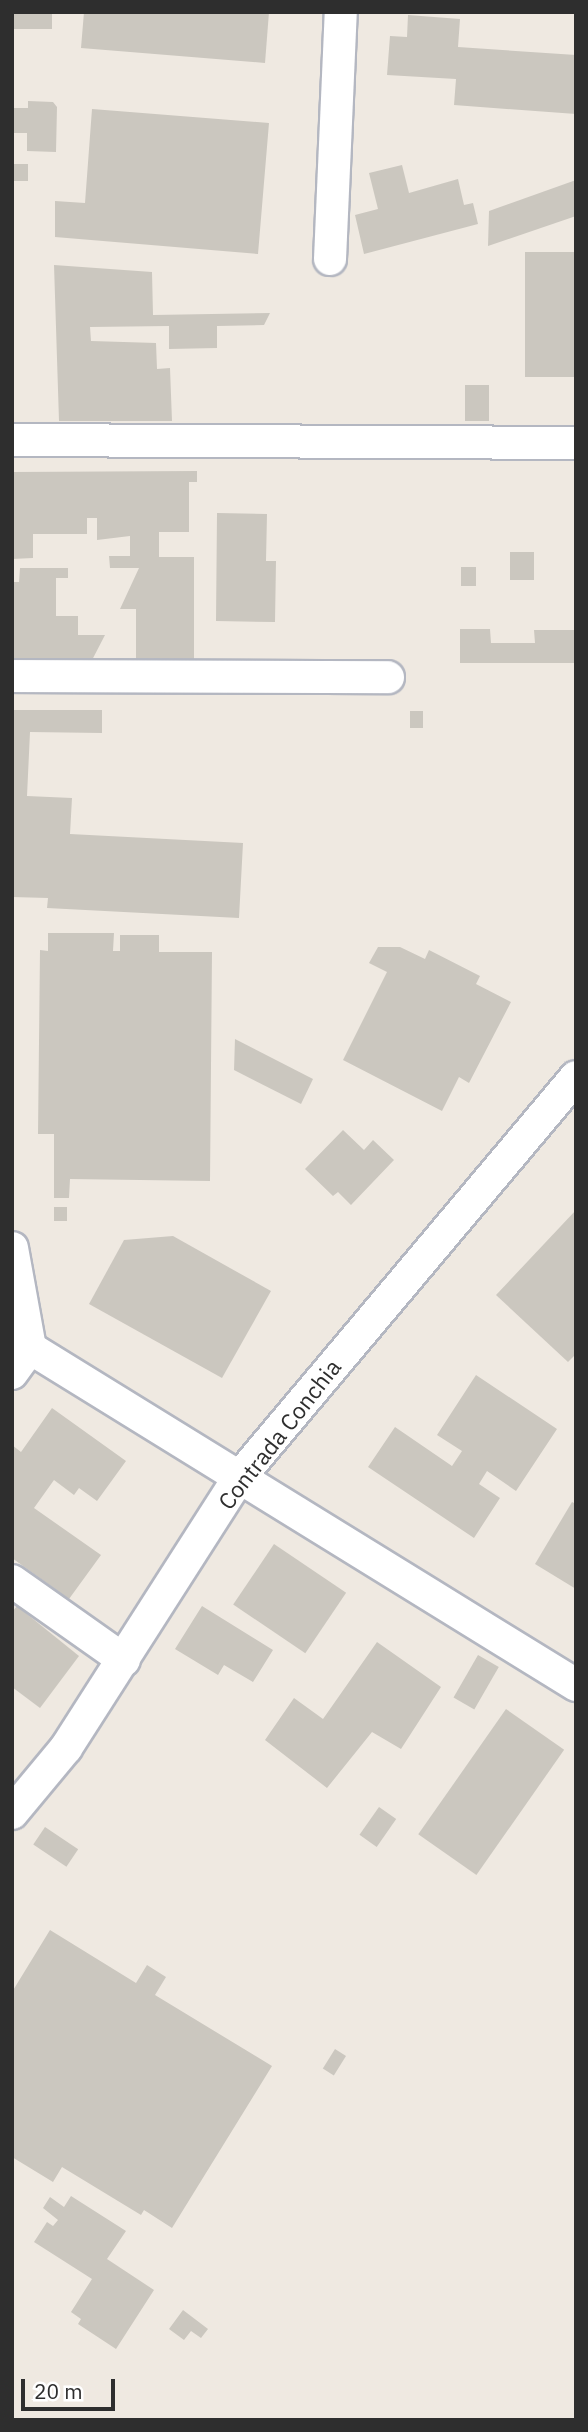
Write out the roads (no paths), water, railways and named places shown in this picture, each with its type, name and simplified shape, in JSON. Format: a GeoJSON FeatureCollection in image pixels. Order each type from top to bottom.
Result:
{"type":"FeatureCollection","features":[{"type":"Feature","properties":{"kind":"street"},"geometry":{"type":"LineString","coordinates":[[330,259],[341,12]]}},
{"type":"Feature","properties":{"kind":"street"},"geometry":{"type":"LineString","coordinates":[[12,440],[576,443]]}},
{"type":"Feature","properties":{"kind":"street"},"geometry":{"type":"LineString","coordinates":[[12,676],[388,677]]}},
{"type":"Feature","properties":{"kind":"street","name":"Contrada Conchia"},"geometry":{"type":"LineString","coordinates":[[12,1813],[66,1748],[238,1479],[576,1077]]}},
{"type":"Feature","properties":{"kind":"street"},"geometry":{"type":"LineString","coordinates":[[12,1248],[30,1348],[12,1373]]}},
{"type":"Feature","properties":{"kind":"street"},"geometry":{"type":"LineString","coordinates":[[30,1348],[238,1479],[576,1685]]}},
{"type":"Feature","properties":{"kind":"street"},"geometry":{"type":"LineString","coordinates":[[12,1581],[124,1660]]}}]}
